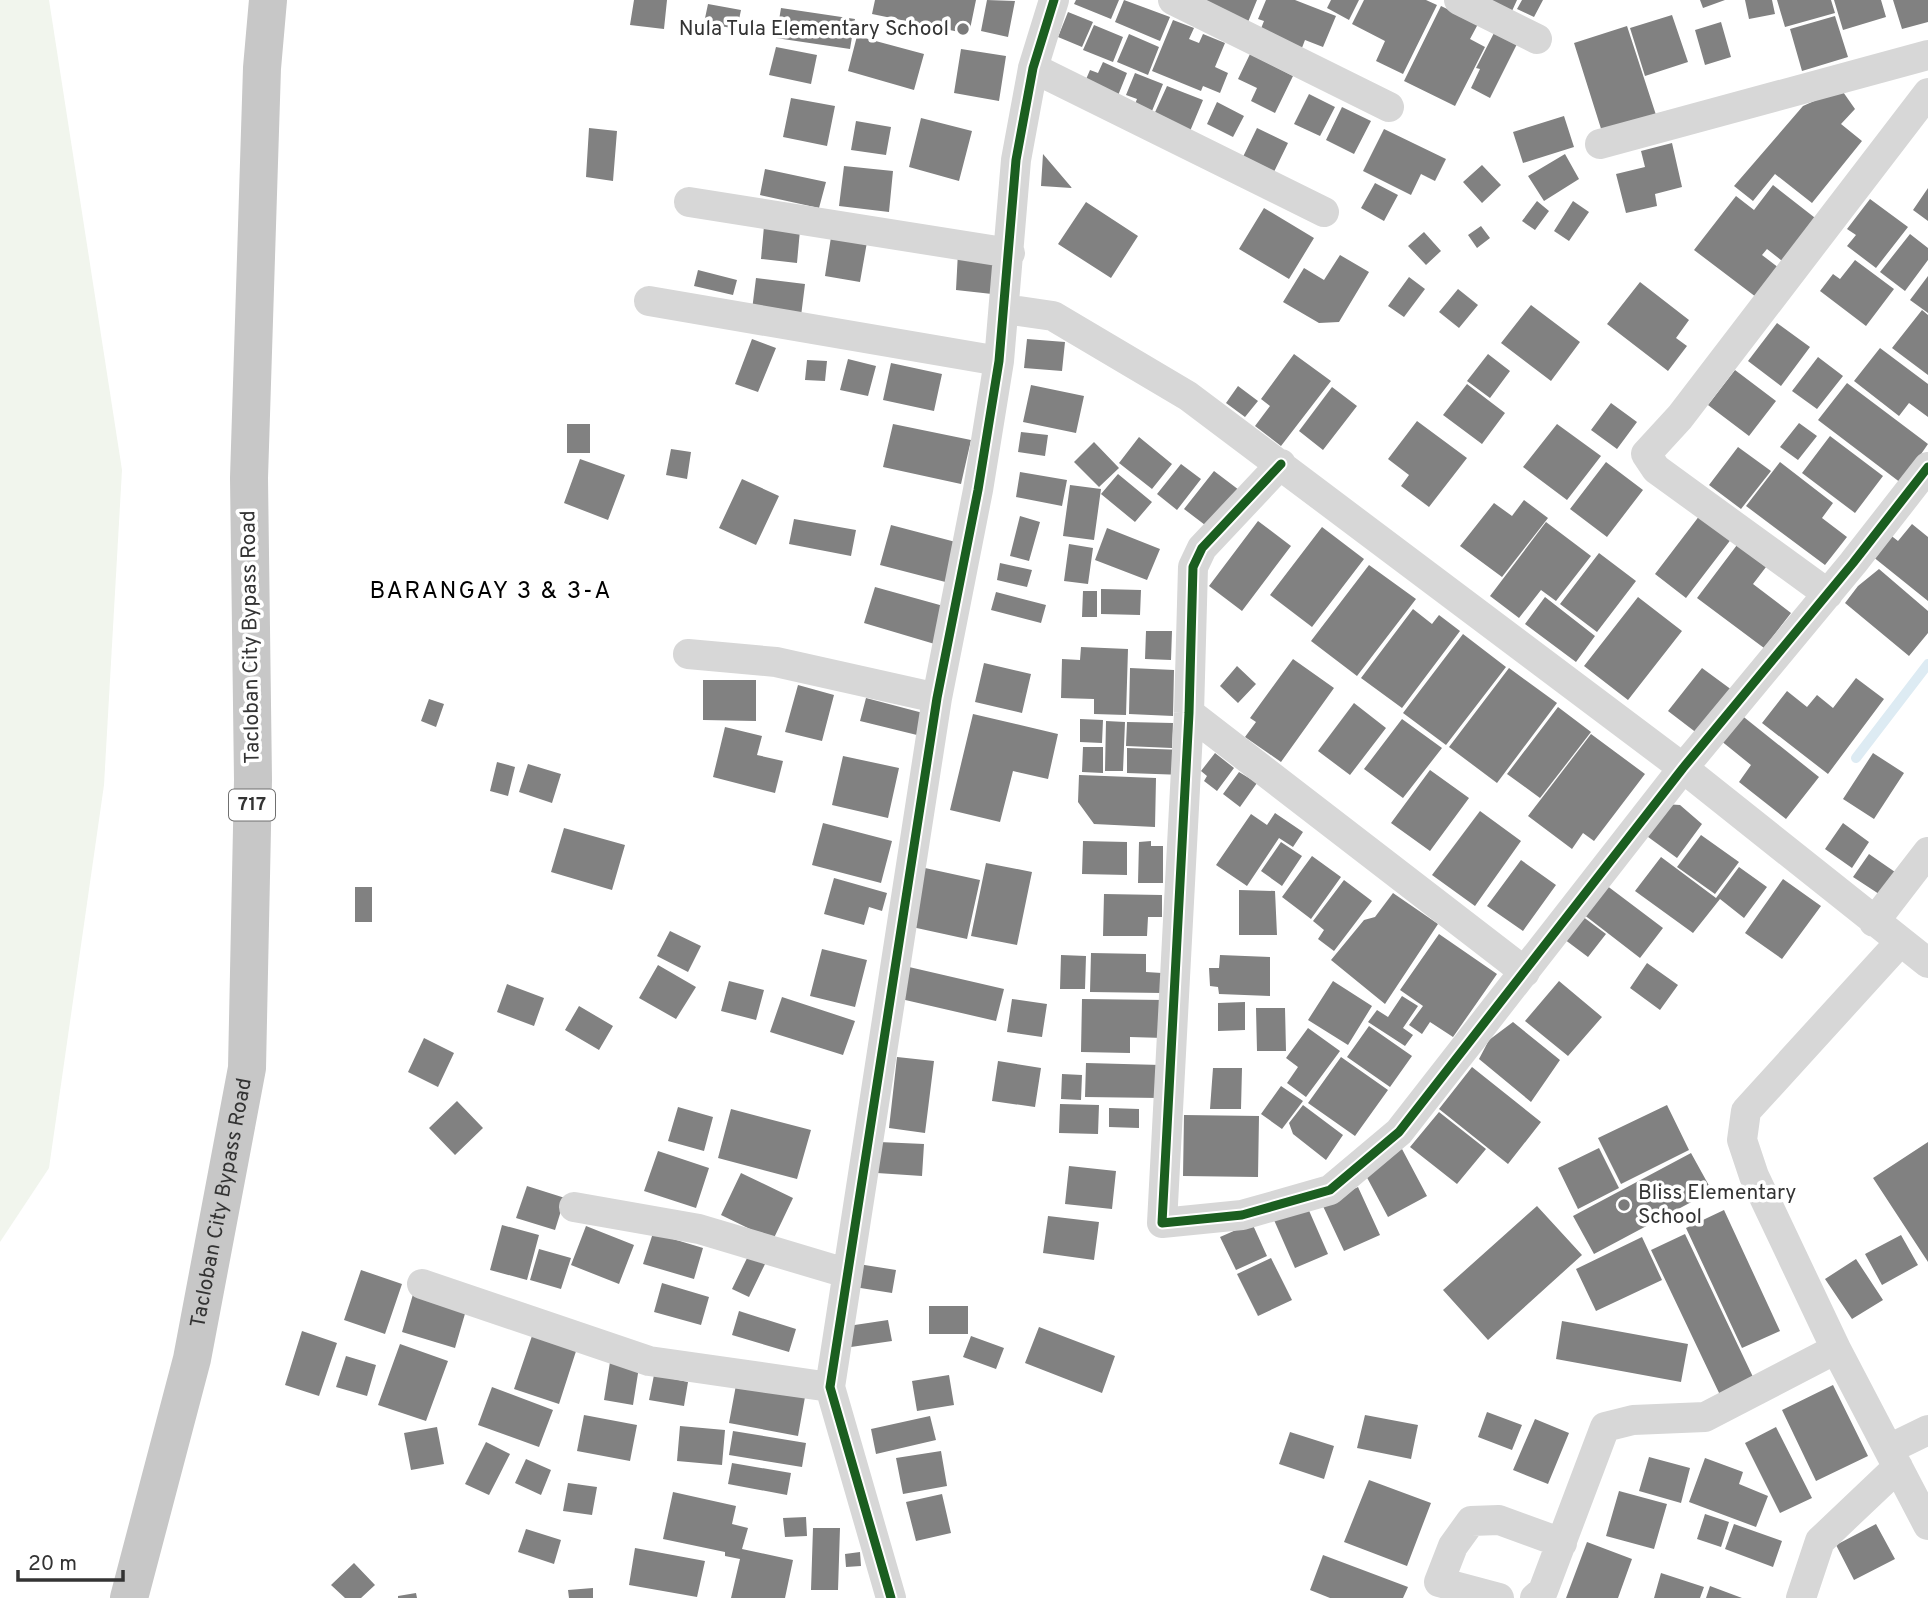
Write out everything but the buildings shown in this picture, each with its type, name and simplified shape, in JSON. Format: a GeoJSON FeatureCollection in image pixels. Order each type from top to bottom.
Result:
{"type":"FeatureCollection","features":[{"type":"Feature","properties":{"kind":"highway","name":"Tacloban City Bypass Road"},"geometry":{"type":"LineString","coordinates":[[129,1598],[192,1359],[247,1068],[253,780],[249,478],[261,82],[268,0]]}},
{"type":"Feature","properties":{"kind":"street"},"geometry":{"type":"LineString","coordinates":[[891,1598],[830,1387],[937,698],[978,490],[999,361],[1016,160],[1033,68],[1054,0]]}},
{"type":"Feature","properties":{"kind":"street"},"geometry":{"type":"LineString","coordinates":[[1173,0],[1389,107]]}},
{"type":"Feature","properties":{"kind":"street"},"geometry":{"type":"LineString","coordinates":[[1459,0],[1537,39]]}},
{"type":"Feature","properties":{"kind":"street"},"geometry":{"type":"LineString","coordinates":[[1600,144],[1928,55]]}},
{"type":"Feature","properties":{"kind":"street"},"geometry":{"type":"LineString","coordinates":[[1033,68],[1324,212]]}},
{"type":"Feature","properties":{"kind":"street"},"geometry":{"type":"LineString","coordinates":[[1828,594],[1656,468],[1646,454],[1680,417],[1928,93]]}},
{"type":"Feature","properties":{"kind":"street"},"geometry":{"type":"LineString","coordinates":[[689,202],[1010,253]]}},
{"type":"Feature","properties":{"kind":"street"},"geometry":{"type":"LineString","coordinates":[[649,301],[999,361]]}},
{"type":"Feature","properties":{"kind":"street"},"geometry":{"type":"LineString","coordinates":[[1004,309],[1053,316],[1188,396],[1683,768],[1928,963]]}},
{"type":"Feature","properties":{"kind":"street"},"geometry":{"type":"LineString","coordinates":[[1280,464],[1196,556],[1193,567],[1189,713],[1161,1223],[1242,1215],[1329,1190],[1399,1132],[1683,768],[1828,594],[1928,467]]}},
{"type":"Feature","properties":{"kind":"street"},"geometry":{"type":"LineString","coordinates":[[688,654],[776,662],[937,698]]}},
{"type":"Feature","properties":{"kind":"street"},"geometry":{"type":"LineString","coordinates":[[1189,713],[1525,972]]}},
{"type":"Feature","properties":{"kind":"street"},"geometry":{"type":"LineString","coordinates":[[1874,922],[1928,852]]}},
{"type":"Feature","properties":{"kind":"street"},"geometry":{"type":"LineString","coordinates":[[1900,942],[1746,1111],[1742,1140],[1754,1176],[1836,1349],[1928,1525]]}},
{"type":"Feature","properties":{"kind":"street"},"geometry":{"type":"LineString","coordinates":[[574,1208],[699,1229],[846,1273]]}},
{"type":"Feature","properties":{"kind":"street"},"geometry":{"type":"LineString","coordinates":[[422,1284],[649,1361],[830,1387]]}},
{"type":"Feature","properties":{"kind":"street"},"geometry":{"type":"LineString","coordinates":[[1535,1598],[1543,1591],[1605,1427],[1633,1420],[1705,1417],[1836,1349]]}},
{"type":"Feature","properties":{"kind":"street"},"geometry":{"type":"LineString","coordinates":[[1801,1598],[1820,1541],[1894,1458],[1928,1430]]}},
{"type":"Feature","properties":{"kind":"street"},"geometry":{"type":"LineString","coordinates":[[1499,1598],[1435,1590],[1453,1546],[1471,1521],[1499,1520],[1562,1543]]}},
{"type":"Feature","properties":{"kind":"shaded area"},"geometry":{"type":"Polygon","coordinates":[[[0,0],[49,0],[122,470],[104,785],[49,1168],[0,1242],[0,0]]]}},
{"type":"Feature","properties":{"kind":"waterway"},"geometry":{"type":"LineString","coordinates":[[1856,758],[1928,664]]}},
{"type":"Feature","properties":{"kind":"cycle path"},"geometry":{"type":"LineString","coordinates":[[891,1598],[830,1387],[937,698],[978,490],[999,361],[1016,160],[1033,68],[1054,0]]}},
{"type":"Feature","properties":{"kind":"cycle path"},"geometry":{"type":"LineString","coordinates":[[1281,464],[1202,548],[1193,567],[1189,713],[1162,1223],[1242,1215],[1330,1190],[1399,1132],[1683,768],[1853,563],[1928,467]]}},
{"type":"Feature","properties":{"kind":"place","name":"Nula Tula Elementary School"},"geometry":{"type":"Point","coordinates":[963,29]}},
{"type":"Feature","properties":{"kind":"place","name":"Bliss Elementary School"},"geometry":{"type":"Point","coordinates":[1624,1205]}},
{"type":"Feature","properties":{"kind":"district","name":"BARANGAY 3 & 3-A"},"geometry":{"type":"Point","coordinates":[491,592]}}]}
